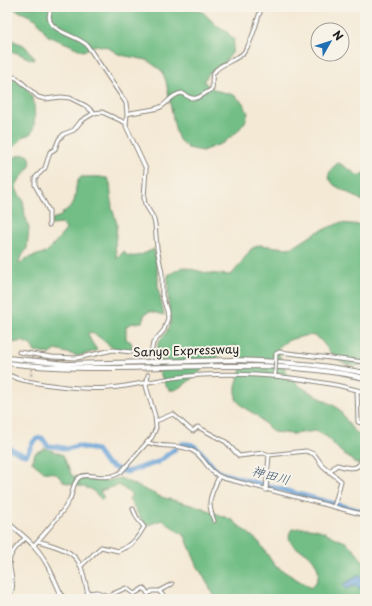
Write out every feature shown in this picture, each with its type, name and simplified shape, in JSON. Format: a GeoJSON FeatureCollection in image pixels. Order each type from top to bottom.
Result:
{"type":"FeatureCollection","features":[{"type":"Feature","properties":{"kind":"highway","name":"Sanyo Expressway"},"geometry":{"type":"LineString","coordinates":[[7,358],[67,364],[261,360],[365,372]]}},
{"type":"Feature","properties":{"kind":"highway","name":"Sanyo Expressway"},"geometry":{"type":"LineString","coordinates":[[7,363],[46,367],[99,369],[219,365],[261,366],[330,371],[365,378]]}},
{"type":"Feature","properties":{"kind":"main road"},"geometry":{"type":"LineString","coordinates":[[7,522],[34,545],[45,561],[63,599]]}},
{"type":"Feature","properties":{"kind":"street"},"geometry":{"type":"LineString","coordinates":[[52,7],[49,15],[52,25],[59,30],[81,40],[87,45],[122,96],[126,103],[126,124],[146,169],[144,198],[145,204],[153,217],[155,224],[157,248],[162,273],[162,295],[168,314],[166,326],[153,343],[150,358]]}},
{"type":"Feature","properties":{"kind":"street"},"geometry":{"type":"LineString","coordinates":[[127,114],[158,108],[172,96],[182,93],[188,98],[197,99],[212,89],[212,76],[214,72],[239,57],[246,50],[261,9],[254,7]]}},
{"type":"Feature","properties":{"kind":"street"},"geometry":{"type":"LineString","coordinates":[[7,75],[17,78],[38,98],[70,98],[86,106],[94,113]]}},
{"type":"Feature","properties":{"kind":"street"},"geometry":{"type":"LineString","coordinates":[[49,225],[49,211],[35,185],[35,178],[46,168],[48,154],[55,149],[60,138],[64,134],[74,130],[81,121],[94,113],[102,112],[126,124]]}},
{"type":"Feature","properties":{"kind":"street"},"geometry":{"type":"LineString","coordinates":[[19,352],[33,356],[77,358],[113,350],[150,354]]}},
{"type":"Feature","properties":{"kind":"street"},"geometry":{"type":"LineString","coordinates":[[275,375],[276,354],[279,352],[365,362]]}},
{"type":"Feature","properties":{"kind":"street"},"geometry":{"type":"LineString","coordinates":[[7,374],[31,382],[93,388],[108,388],[204,374],[275,375],[321,382],[365,392]]}},
{"type":"Feature","properties":{"kind":"street"},"geometry":{"type":"LineString","coordinates":[[34,545],[65,507],[76,482],[80,477],[85,475],[107,478],[121,472],[154,434],[156,421],[148,395],[146,382],[148,375]]}},
{"type":"Feature","properties":{"kind":"street"},"geometry":{"type":"LineString","coordinates":[[31,376],[31,382]]}},
{"type":"Feature","properties":{"kind":"street"},"geometry":{"type":"LineString","coordinates":[[357,390],[358,422],[365,424]]}},
{"type":"Feature","properties":{"kind":"street"},"geometry":{"type":"LineString","coordinates":[[156,421],[173,414],[190,429],[193,430],[198,427],[226,442],[239,456],[264,453],[269,455],[306,451],[311,452],[323,466],[341,482],[335,505]]}},
{"type":"Feature","properties":{"kind":"street"},"geometry":{"type":"LineString","coordinates":[[147,442],[152,445],[185,447],[192,450],[200,456],[209,469],[219,476],[335,505],[365,515]]}},
{"type":"Feature","properties":{"kind":"street"},"geometry":{"type":"LineString","coordinates":[[329,472],[337,465],[354,468],[358,467],[362,455],[365,452]]}},
{"type":"Feature","properties":{"kind":"street"},"geometry":{"type":"LineString","coordinates":[[266,487],[269,455]]}},
{"type":"Feature","properties":{"kind":"street"},"geometry":{"type":"LineString","coordinates":[[214,521],[209,508],[209,502],[219,476]]}},
{"type":"Feature","properties":{"kind":"street"},"geometry":{"type":"LineString","coordinates":[[81,566],[101,547],[118,551],[127,547],[139,535],[144,527],[137,518],[133,509]]}},
{"type":"Feature","properties":{"kind":"street"},"geometry":{"type":"LineString","coordinates":[[7,598],[11,594],[12,590],[9,563],[10,557],[25,538]]}},
{"type":"Feature","properties":{"kind":"street"},"geometry":{"type":"LineString","coordinates":[[38,541],[54,545],[76,557],[81,566],[89,599]]}},
{"type":"Feature","properties":{"kind":"street"},"geometry":{"type":"LineString","coordinates":[[146,599],[148,594],[152,591],[159,591],[172,584]]}},
{"type":"Feature","properties":{"kind":"street"},"geometry":{"type":"LineString","coordinates":[[87,593],[97,592],[108,596],[126,588],[134,594],[144,588],[148,594]]}},
{"type":"Feature","properties":{"kind":"street"},"geometry":{"type":"LineString","coordinates":[[159,591],[166,599]]}},
{"type":"Feature","properties":{"kind":"street"},"geometry":{"type":"LineString","coordinates":[[53,599],[61,593]]}},
{"type":"Feature","properties":{"kind":"green space"},"geometry":{"type":"Polygon","coordinates":[[[10,7],[193,7],[203,12],[218,27],[227,32],[234,40],[232,53],[224,63],[209,73],[204,81],[208,86],[218,91],[234,95],[243,103],[248,113],[245,122],[237,132],[223,143],[202,151],[188,148],[179,140],[175,129],[166,81],[162,71],[147,60],[120,55],[107,47],[96,45],[83,51],[48,36],[36,19],[10,7]]]}},
{"type":"Feature","properties":{"kind":"green space"},"geometry":{"type":"Polygon","coordinates":[[[7,38],[25,46],[35,59],[30,59],[14,52],[7,52],[7,38]]]}},
{"type":"Feature","properties":{"kind":"green space"},"geometry":{"type":"Polygon","coordinates":[[[7,77],[23,84],[29,90],[34,105],[35,114],[33,131],[23,137],[7,152],[7,77]]]}},
{"type":"Feature","properties":{"kind":"green space"},"geometry":{"type":"Polygon","coordinates":[[[25,154],[29,156],[31,161],[29,168],[20,178],[16,187],[23,200],[25,216],[29,228],[27,248],[18,263],[20,264],[25,259],[47,252],[65,231],[66,229],[62,224],[51,225],[52,219],[61,216],[63,212],[73,204],[76,185],[81,177],[107,178],[110,183],[112,208],[117,224],[115,246],[117,259],[124,251],[126,255],[133,256],[140,255],[154,249],[158,275],[158,288],[164,315],[150,311],[145,314],[142,322],[133,323],[126,326],[126,339],[131,342],[133,350],[114,349],[95,334],[89,332],[88,334],[91,341],[97,350],[78,356],[56,350],[50,354],[35,352],[31,345],[22,341],[13,343],[7,347],[7,161],[25,154]]]}},
{"type":"Feature","properties":{"kind":"green space"},"geometry":{"type":"Polygon","coordinates":[[[339,163],[358,176],[365,173],[365,203],[334,185],[328,177],[332,169],[339,163]]]}},
{"type":"Feature","properties":{"kind":"green space"},"geometry":{"type":"Polygon","coordinates":[[[340,223],[365,224],[365,364],[356,366],[343,362],[335,357],[317,337],[312,335],[290,340],[283,343],[278,349],[286,372],[301,387],[338,408],[353,430],[365,439],[365,468],[354,462],[340,451],[327,437],[316,431],[293,434],[273,432],[256,415],[243,407],[236,399],[236,386],[241,369],[241,363],[236,346],[231,346],[184,385],[175,390],[169,390],[166,385],[160,373],[157,359],[158,345],[170,325],[168,275],[183,267],[207,273],[232,274],[251,249],[259,245],[286,248],[294,247],[317,232],[340,223]]]}},
{"type":"Feature","properties":{"kind":"green space"},"geometry":{"type":"Polygon","coordinates":[[[45,448],[63,455],[72,476],[105,481],[120,478],[161,497],[203,508],[232,520],[259,542],[275,566],[311,588],[317,580],[318,568],[314,560],[308,554],[296,548],[292,544],[289,538],[290,533],[292,529],[305,528],[325,532],[347,543],[365,562],[365,599],[216,599],[197,565],[185,536],[162,520],[145,526],[129,499],[132,495],[119,485],[100,491],[104,498],[102,500],[91,489],[64,482],[55,473],[44,472],[32,462],[35,453],[45,448]]]}},
{"type":"Feature","properties":{"kind":"water"},"geometry":{"type":"Polygon","coordinates":[[[360,575],[365,588],[363,589],[354,586],[346,589],[342,585],[360,575]]]}},
{"type":"Feature","properties":{"kind":"waterway","name":"神田川"},"geometry":{"type":"LineString","coordinates":[[7,448],[26,455],[34,442],[38,438],[42,438],[47,445],[50,446],[67,449],[77,446],[96,450],[105,463],[127,472],[158,462],[175,449]]}},
{"type":"Feature","properties":{"kind":"waterway","name":"神田川"},"geometry":{"type":"LineString","coordinates":[[182,444],[189,444],[199,449],[220,473],[365,512]]}},
{"type":"Feature","properties":{"kind":"tunnel"},"geometry":{"type":"LineString","coordinates":[[31,376],[33,357]]}},
{"type":"Feature","properties":{"kind":"tunnel"},"geometry":{"type":"LineString","coordinates":[[148,375],[150,360]]}}]}
